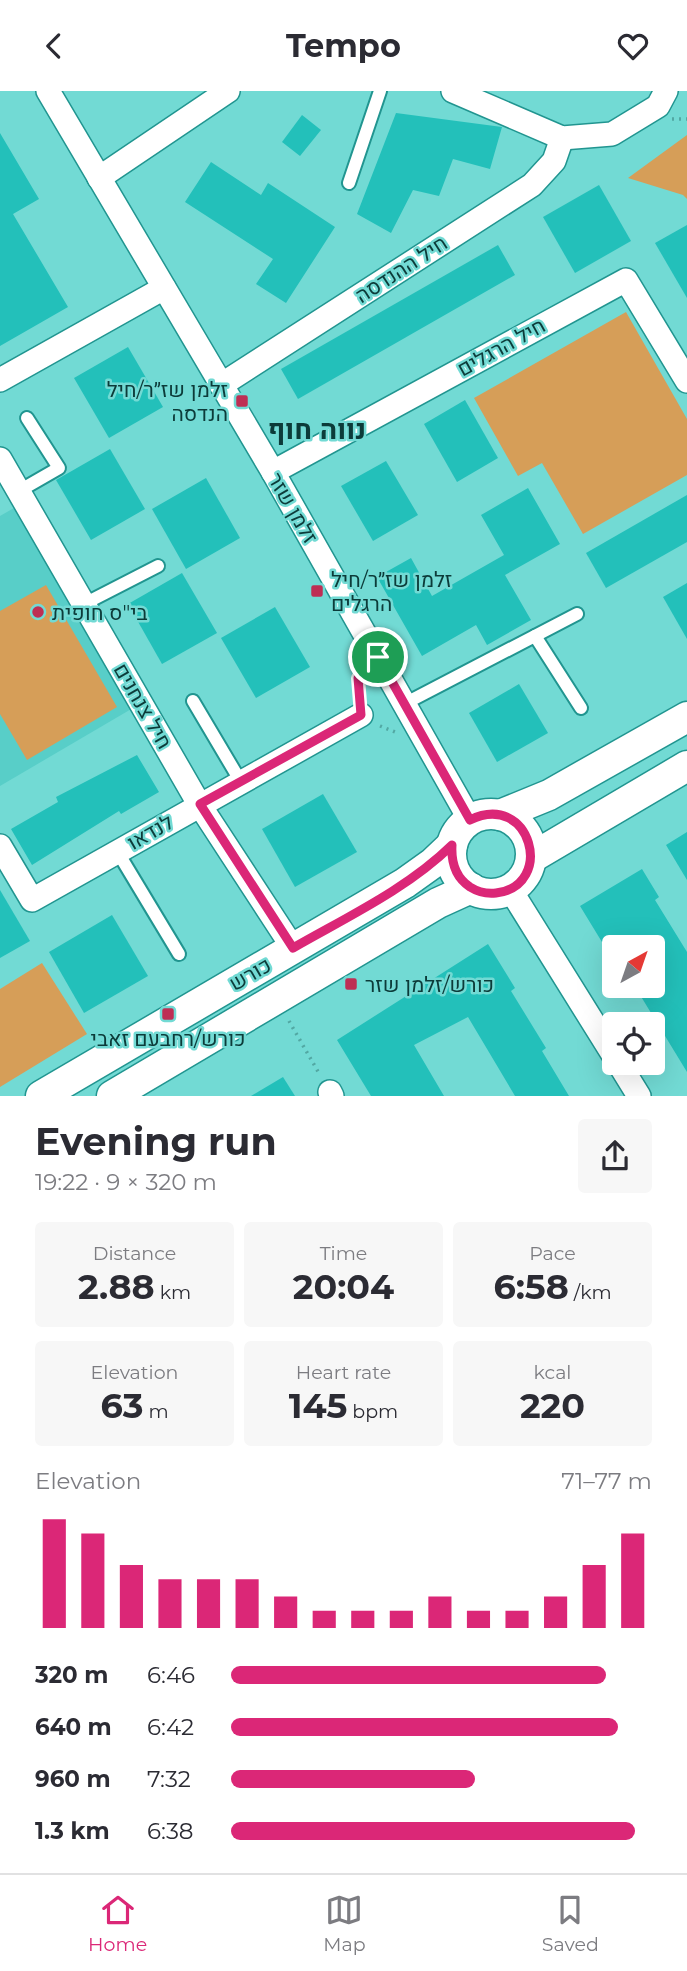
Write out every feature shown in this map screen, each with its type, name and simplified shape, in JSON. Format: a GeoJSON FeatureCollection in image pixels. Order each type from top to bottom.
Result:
{"type":"FeatureCollection","features":[{"type":"Feature","properties":{"kind":"street","name":"זלמן שזר"},"geometry":{"type":"LineString","coordinates":[[48,91],[273,472],[470,820]]}},
{"type":"Feature","properties":{"kind":"street"},"geometry":{"type":"LineString","coordinates":[[99,178],[228,91]]}},
{"type":"Feature","properties":{"kind":"street"},"geometry":{"type":"LineString","coordinates":[[453,91],[562,138],[612,134],[658,106],[666,91]]}},
{"type":"Feature","properties":{"kind":"street","name":"חיל ההנדסה"},"geometry":{"type":"LineString","coordinates":[[221,385],[532,185],[554,161],[562,138]]}},
{"type":"Feature","properties":{"kind":"street","name":"חיל הרגלים"},"geometry":{"type":"LineString","coordinates":[[273,472],[626,280],[687,380]]}},
{"type":"Feature","properties":{"kind":"street"},"geometry":{"type":"LineString","coordinates":[[0,380],[164,288]]}},
{"type":"Feature","properties":{"kind":"street","name":"חיל צנחנים"},"geometry":{"type":"LineString","coordinates":[[0,459],[200,804],[293,948]]}},
{"type":"Feature","properties":{"kind":"street","name":"לנדאו"},"geometry":{"type":"LineString","coordinates":[[0,846],[32,900],[361,715]]}},
{"type":"Feature","properties":{"kind":"street"},"geometry":{"type":"LineString","coordinates":[[500,815],[549,795],[687,717]]}},
{"type":"Feature","properties":{"kind":"street"},"geometry":{"type":"LineString","coordinates":[[531,858],[687,766]]}},
{"type":"Feature","properties":{"kind":"street"},"geometry":{"type":"LineString","coordinates":[[479,815],[500,815],[511,819],[527,835],[531,858],[525,876],[510,889],[491,893],[471,888],[454,869],[452,845],[456,835],[470,820],[479,815]]}},
{"type":"Feature","properties":{"kind":"street","name":"כורש"},"geometry":{"type":"LineString","coordinates":[[41,1096],[405,883],[452,845]]}},
{"type":"Feature","properties":{"kind":"street","name":"כורש"},"geometry":{"type":"LineString","coordinates":[[113,1096],[438,903],[471,888]]}},
{"type":"Feature","properties":{"kind":"street"},"geometry":{"type":"LineString","coordinates":[[510,889],[602,1037]]}},
{"type":"Feature","properties":{"kind":"street"},"geometry":{"type":"LineString","coordinates":[[626,1075],[639,1096]]}},
{"type":"Feature","properties":{"kind":"lane"},"geometry":{"type":"LineString","coordinates":[[349,183],[380,91]]}},
{"type":"Feature","properties":{"kind":"lane"},"geometry":{"type":"LineString","coordinates":[[19,491],[59,468],[27,418]]}},
{"type":"Feature","properties":{"kind":"lane"},"geometry":{"type":"LineString","coordinates":[[84,604],[158,566]]}},
{"type":"Feature","properties":{"kind":"lane"},"geometry":{"type":"LineString","coordinates":[[404,704],[577,614]]}},
{"type":"Feature","properties":{"kind":"lane"},"geometry":{"type":"LineString","coordinates":[[535,636],[581,708]]}},
{"type":"Feature","properties":{"kind":"lane"},"geometry":{"type":"LineString","coordinates":[[193,701],[241,782]]}},
{"type":"Feature","properties":{"kind":"lane"},"geometry":{"type":"LineString","coordinates":[[117,851],[179,954]]}},
{"type":"Feature","properties":{"kind":"path"},"geometry":{"type":"LineString","coordinates":[[378,657],[358,678],[361,715],[391,733],[417,727]]}},
{"type":"Feature","properties":{"kind":"path"},"geometry":{"type":"LineString","coordinates":[[282,996],[293,1016],[288,1019],[331,1094]]}},
{"type":"Feature","properties":{"kind":"shaded area"},"geometry":{"type":"Polygon","coordinates":[[[687,135],[687,199],[683,195],[628,178],[687,135]]]}},
{"type":"Feature","properties":{"kind":"shaded area"},"geometry":{"type":"Polygon","coordinates":[[[626,312],[687,419],[687,475],[583,534],[542,463],[518,476],[474,398],[626,312]]]}},
{"type":"Feature","properties":{"kind":"shaded area","name":"בי\"ס חופית"},"geometry":{"type":"Polygon","coordinates":[[[14,508],[133,708],[0,786],[0,516],[14,508]]]}},
{"type":"Feature","properties":{"kind":"shaded area","name":"בי\"ס חופית"},"geometry":{"type":"Polygon","coordinates":[[[46,585],[117,707],[27,760],[0,714],[0,611],[46,585]]]}},
{"type":"Feature","properties":{"kind":"shaded area"},"geometry":{"type":"Polygon","coordinates":[[[42,963],[87,1034],[0,1087],[0,989],[42,963]]]}},
{"type":"Feature","properties":{"kind":"building"},"geometry":{"type":"Polygon","coordinates":[[[396,113],[502,127],[490,169],[453,159],[439,196],[413,190],[391,233],[357,214],[396,113]]]}},
{"type":"Feature","properties":{"kind":"building"},"geometry":{"type":"Polygon","coordinates":[[[302,115],[321,130],[300,156],[282,142],[302,115]]]}},
{"type":"Feature","properties":{"kind":"building"},"geometry":{"type":"Polygon","coordinates":[[[0,133],[39,199],[13,214],[68,307],[0,346],[0,133]]]}},
{"type":"Feature","properties":{"kind":"building"},"geometry":{"type":"Polygon","coordinates":[[[211,162],[261,195],[268,183],[335,227],[286,303],[256,284],[273,259],[185,202],[211,162]]]}},
{"type":"Feature","properties":{"kind":"building"},"geometry":{"type":"Polygon","coordinates":[[[599,185],[631,241],[575,273],[543,217],[599,185]]]}},
{"type":"Feature","properties":{"kind":"building"},"geometry":{"type":"Polygon","coordinates":[[[687,225],[687,298],[655,243],[687,225]]]}},
{"type":"Feature","properties":{"kind":"building"},"geometry":{"type":"Polygon","coordinates":[[[498,245],[515,275],[298,399],[281,369],[498,245]]]}},
{"type":"Feature","properties":{"kind":"building"},"geometry":{"type":"Polygon","coordinates":[[[128,347],[163,407],[109,438],[74,378],[128,347]]]}},
{"type":"Feature","properties":{"kind":"building"},"geometry":{"type":"Polygon","coordinates":[[[465,400],[498,458],[457,482],[424,424],[465,400]]]}},
{"type":"Feature","properties":{"kind":"building"},"geometry":{"type":"Polygon","coordinates":[[[110,449],[145,509],[91,540],[56,480],[110,449]]]}},
{"type":"Feature","properties":{"kind":"building"},"geometry":{"type":"Polygon","coordinates":[[[386,461],[418,515],[373,541],[341,486],[386,461]]]}},
{"type":"Feature","properties":{"kind":"building"},"geometry":{"type":"Polygon","coordinates":[[[206,478],[240,538],[186,569],[152,509],[206,478]]]}},
{"type":"Feature","properties":{"kind":"building"},"geometry":{"type":"Polygon","coordinates":[[[528,488],[560,544],[505,575],[531,620],[487,645],[476,625],[422,656],[377,577],[411,558],[432,596],[504,555],[481,515],[528,488]]]}},
{"type":"Feature","properties":{"kind":"building"},"geometry":{"type":"Polygon","coordinates":[[[687,495],[687,542],[606,588],[586,553],[687,495]]]}},
{"type":"Feature","properties":{"kind":"building"},"geometry":{"type":"Polygon","coordinates":[[[182,573],[217,633],[162,664],[128,604],[182,573]]]}},
{"type":"Feature","properties":{"kind":"building"},"geometry":{"type":"Polygon","coordinates":[[[687,583],[687,639],[663,597],[687,583]]]}},
{"type":"Feature","properties":{"kind":"building"},"geometry":{"type":"Polygon","coordinates":[[[275,607],[310,667],[256,698],[221,638],[275,607]]]}},
{"type":"Feature","properties":{"kind":"building"},"geometry":{"type":"Polygon","coordinates":[[[519,684],[548,733],[497,762],[469,713],[519,684]]]}},
{"type":"Feature","properties":{"kind":"building"},"geometry":{"type":"Polygon","coordinates":[[[137,755],[159,792],[121,814],[119,811],[32,865],[11,829],[58,802],[56,797],[137,755]]]}},
{"type":"Feature","properties":{"kind":"building"},"geometry":{"type":"Polygon","coordinates":[[[323,794],[357,852],[295,887],[262,829],[323,794]]]}},
{"type":"Feature","properties":{"kind":"building"},"geometry":{"type":"Polygon","coordinates":[[[687,832],[687,880],[666,845],[687,832]]]}},
{"type":"Feature","properties":{"kind":"building"},"geometry":{"type":"Polygon","coordinates":[[[642,869],[659,897],[655,900],[687,952],[687,1072],[665,1036],[665,1012],[650,1012],[642,998],[665,998],[665,935],[602,935],[602,942],[580,906],[642,869]]]}},
{"type":"Feature","properties":{"kind":"building"},"geometry":{"type":"Polygon","coordinates":[[[0,890],[30,941],[0,958],[0,890]]]}},
{"type":"Feature","properties":{"kind":"building"},"geometry":{"type":"Polygon","coordinates":[[[112,915],[148,976],[84,1013],[49,952],[112,915]]]}},
{"type":"Feature","properties":{"kind":"building"},"geometry":{"type":"Polygon","coordinates":[[[488,944],[515,988],[511,991],[546,1048],[542,1051],[569,1096],[515,1096],[468,1017],[414,1045],[444,1096],[371,1096],[337,1040],[488,944]]]}},
{"type":"Feature","properties":{"kind":"building"},"geometry":{"type":"Polygon","coordinates":[[[283,1077],[295,1096],[251,1096],[283,1077]]]}},
{"type":"Feature","properties":{"kind":"place","name":"זלמן שז״ר/חיל הנדסה"},"geometry":{"type":"Point","coordinates":[242,401]}},
{"type":"Feature","properties":{"kind":"place","name":"זלמן שז״ר/חיל הרגלים"},"geometry":{"type":"Point","coordinates":[317,591]}},
{"type":"Feature","properties":{"kind":"place","name":"בי\"ס חופית"},"geometry":{"type":"Point","coordinates":[38,612]}},
{"type":"Feature","properties":{"kind":"place","name":"כורש/זלמן שזר"},"geometry":{"type":"Point","coordinates":[351,984]}},
{"type":"Feature","properties":{"kind":"place","name":"כורש/רחבעם זאבי"},"geometry":{"type":"Point","coordinates":[168,1014]}},
{"type":"Feature","properties":{"kind":"district","name":"נווה חוף"},"geometry":{"type":"Point","coordinates":[317,429]}},
{"type":"Feature","properties":{"kind":"route"},"geometry":{"type":"LineString","coordinates":[[378,657],[470,820],[479,815],[500,815],[520,826],[531,846],[529,867],[525,876],[510,889],[501,893],[480,892],[461,880],[454,869],[452,845],[405,883],[293,948],[200,804],[361,715],[358,678],[378,657]]}}]}
